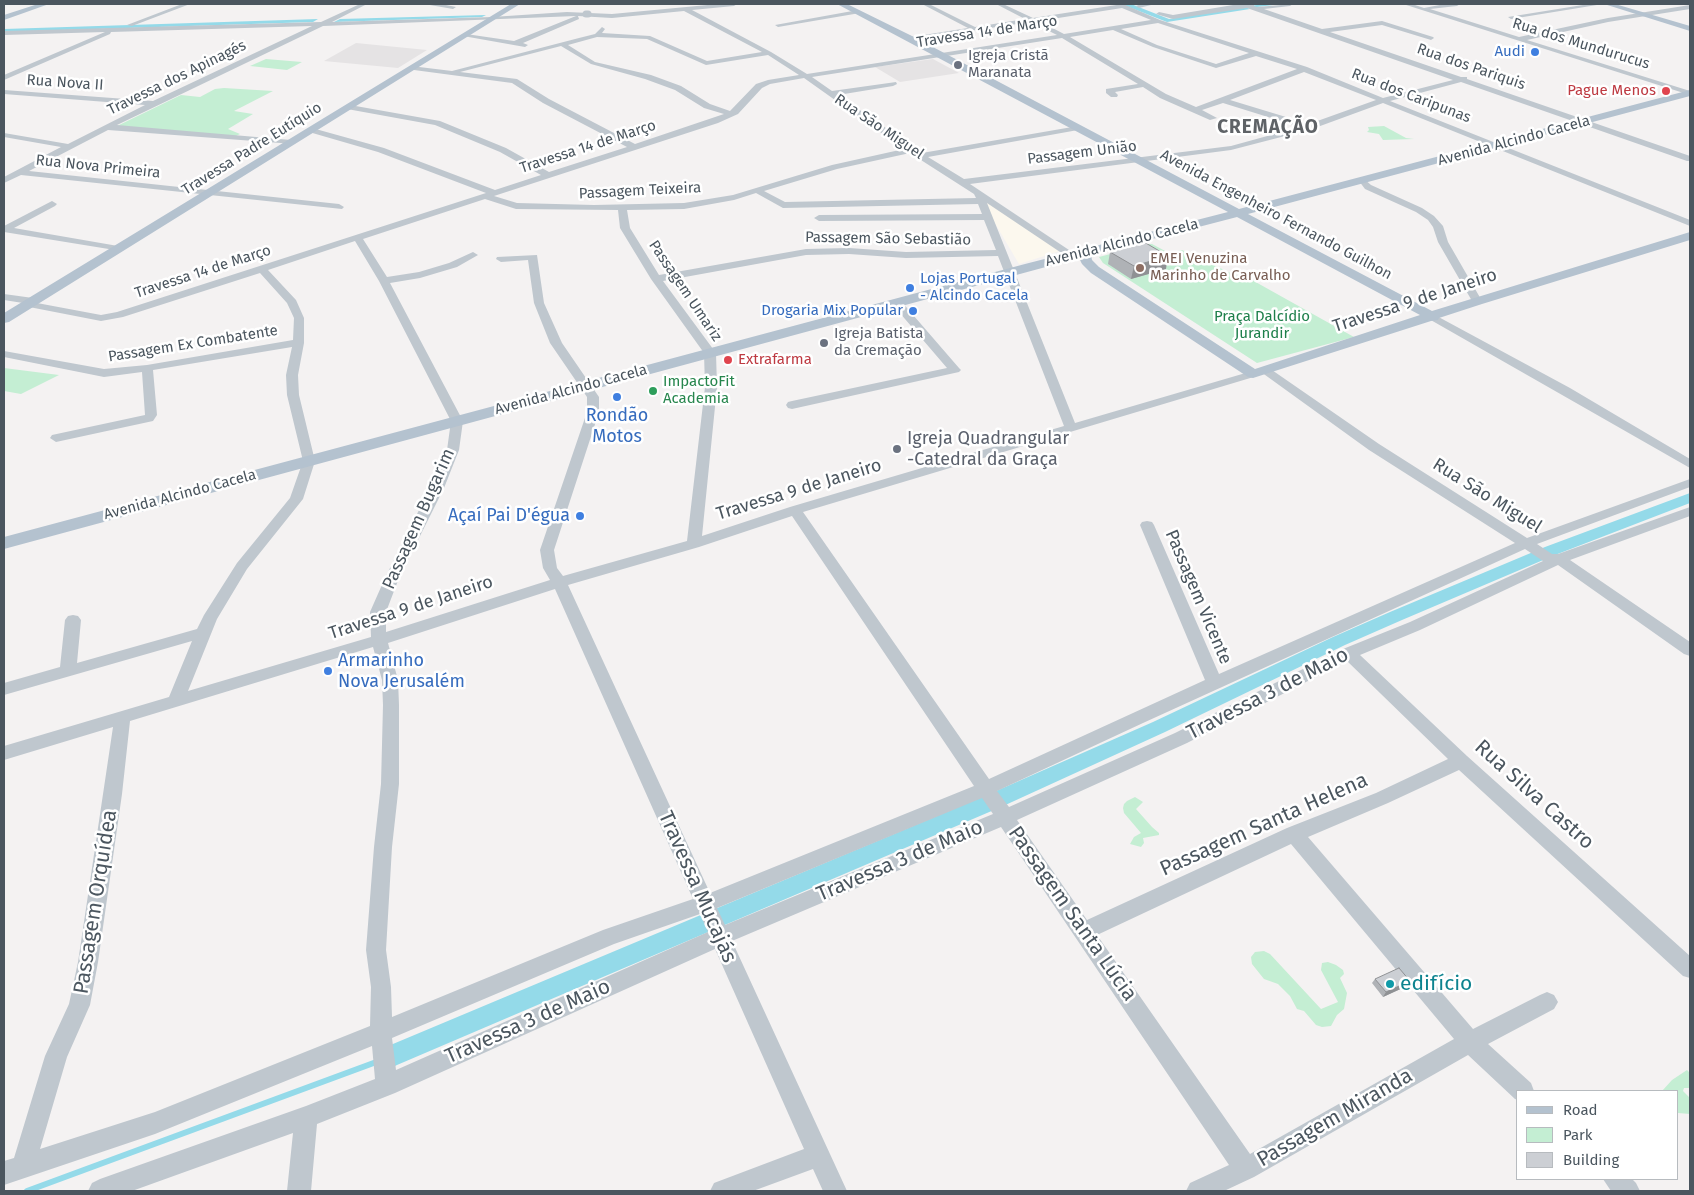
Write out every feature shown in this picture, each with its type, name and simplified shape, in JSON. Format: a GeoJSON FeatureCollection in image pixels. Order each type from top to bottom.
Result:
{"type":"FeatureCollection","features":[{"type":"Feature","properties":{"kind":"main road"},"geometry":{"type":"LineString","coordinates":[[5,18],[45,4]]}},
{"type":"Feature","properties":{"kind":"main road","name":"Travessa Padre Eutíquio"},"geometry":{"type":"LineString","coordinates":[[4,319],[516,4]]}},
{"type":"Feature","properties":{"kind":"main road","name":"Avenida Engenheiro Fernando Guilhon"},"geometry":{"type":"LineString","coordinates":[[841,4],[911,39],[1433,317]]}},
{"type":"Feature","properties":{"kind":"main road"},"geometry":{"type":"LineString","coordinates":[[1608,4],[1690,29]]}},
{"type":"Feature","properties":{"kind":"main road","name":"Avenida Alcindo Cacela"},"geometry":{"type":"LineString","coordinates":[[4,543],[1072,256],[1363,181],[1690,93]]}},
{"type":"Feature","properties":{"kind":"main road","name":"Travessa 9 de Janeiro"},"geometry":{"type":"LineString","coordinates":[[1259,372],[1433,317],[1477,301],[1690,236]]}},
{"type":"Feature","properties":{"kind":"main road","name":"Rua São Miguel"},"geometry":{"type":"LineString","coordinates":[[1072,256],[1080,264],[1095,270],[1259,372]]}},
{"type":"Feature","properties":{"kind":"main road","name":"Rua São Miguel"},"geometry":{"type":"LineString","coordinates":[[1072,256],[1086,261],[1095,270]]}},
{"type":"Feature","properties":{"kind":"street"},"geometry":{"type":"LineString","coordinates":[[4,78],[116,30],[187,4]]}},
{"type":"Feature","properties":{"kind":"street","name":"Travessa dos Apinagés"},"geometry":{"type":"LineString","coordinates":[[4,180],[154,103],[364,4]]}},
{"type":"Feature","properties":{"kind":"street"},"geometry":{"type":"LineString","coordinates":[[427,4],[453,7]]}},
{"type":"Feature","properties":{"kind":"street"},"geometry":{"type":"LineString","coordinates":[[4,28],[334,18],[587,14],[612,16],[684,7],[734,4]]}},
{"type":"Feature","properties":{"kind":"street"},"geometry":{"type":"LineString","coordinates":[[925,4],[974,29]]}},
{"type":"Feature","properties":{"kind":"street"},"geometry":{"type":"LineString","coordinates":[[1003,4],[1064,36],[1144,85],[1182,105],[1203,108],[1304,69]]}},
{"type":"Feature","properties":{"kind":"street"},"geometry":{"type":"LineString","coordinates":[[1137,5],[1152,4]]}},
{"type":"Feature","properties":{"kind":"street"},"geometry":{"type":"LineString","coordinates":[[1167,24],[1259,6],[1290,4]]}},
{"type":"Feature","properties":{"kind":"street","name":"Rua dos Mundurucus"},"geometry":{"type":"LineString","coordinates":[[1406,4],[1690,93]]}},
{"type":"Feature","properties":{"kind":"street"},"geometry":{"type":"LineString","coordinates":[[1424,9],[1457,4]]}},
{"type":"Feature","properties":{"kind":"street"},"geometry":{"type":"LineString","coordinates":[[1511,17],[1600,4]]}},
{"type":"Feature","properties":{"kind":"street"},"geometry":{"type":"LineString","coordinates":[[911,39],[1034,21],[1121,5]]}},
{"type":"Feature","properties":{"kind":"street","name":"Rua dos Caripunas"},"geometry":{"type":"LineString","coordinates":[[1121,5],[1158,21],[1304,69],[1690,222]]}},
{"type":"Feature","properties":{"kind":"street"},"geometry":{"type":"LineString","coordinates":[[1137,5],[1160,15],[1173,17],[1245,5]]}},
{"type":"Feature","properties":{"kind":"street","name":"Rua dos Pariquis"},"geometry":{"type":"LineString","coordinates":[[1245,5],[1259,6],[1322,31],[1690,159]]}},
{"type":"Feature","properties":{"kind":"street","name":"Rua São Miguel"},"geometry":{"type":"LineString","coordinates":[[684,7],[769,53],[911,150],[962,182],[979,197],[1072,256]]}},
{"type":"Feature","properties":{"kind":"street"},"geometry":{"type":"LineString","coordinates":[[1519,39],[1590,23],[1690,7]]}},
{"type":"Feature","properties":{"kind":"street"},"geometry":{"type":"LineString","coordinates":[[516,43],[605,8]]}},
{"type":"Feature","properties":{"kind":"street"},"geometry":{"type":"LineString","coordinates":[[778,25],[858,12]]}},
{"type":"Feature","properties":{"kind":"street"},"geometry":{"type":"LineString","coordinates":[[4,33],[496,16]]}},
{"type":"Feature","properties":{"kind":"street"},"geometry":{"type":"LineString","coordinates":[[597,35],[612,16]]}},
{"type":"Feature","properties":{"kind":"street","name":"Travessa 14 de Março"},"geometry":{"type":"LineString","coordinates":[[4,298],[101,318],[110,318],[548,176],[731,114],[759,86],[802,75],[1116,29],[1158,21]]}},
{"type":"Feature","properties":{"kind":"street"},"geometry":{"type":"LineString","coordinates":[[1322,31],[1379,22],[1430,38]]}},
{"type":"Feature","properties":{"kind":"street"},"geometry":{"type":"LineString","coordinates":[[1116,29],[1216,66],[1257,53]]}},
{"type":"Feature","properties":{"kind":"street"},"geometry":{"type":"LineString","coordinates":[[452,73],[597,35],[648,37],[706,63],[769,53]]}},
{"type":"Feature","properties":{"kind":"street"},"geometry":{"type":"LineString","coordinates":[[466,36],[516,43],[539,49]]}},
{"type":"Feature","properties":{"kind":"street"},"geometry":{"type":"LineString","coordinates":[[562,44],[593,62],[648,77],[678,88],[706,106],[731,114]]}},
{"type":"Feature","properties":{"kind":"street"},"geometry":{"type":"LineString","coordinates":[[414,68],[514,81],[550,104],[634,147]]}},
{"type":"Feature","properties":{"kind":"street","name":"Passagem União"},"geometry":{"type":"LineString","coordinates":[[962,182],[1231,148],[1309,127],[1384,100],[1464,79]]}},
{"type":"Feature","properties":{"kind":"street"},"geometry":{"type":"LineString","coordinates":[[830,94],[893,84]]}},
{"type":"Feature","properties":{"kind":"street"},"geometry":{"type":"LineString","coordinates":[[1114,95],[1109,91],[1144,85]]}},
{"type":"Feature","properties":{"kind":"street","name":"Rua Nova II"},"geometry":{"type":"LineString","coordinates":[[4,92],[154,103]]}},
{"type":"Feature","properties":{"kind":"street"},"geometry":{"type":"LineString","coordinates":[[1222,100],[1309,127]]}},
{"type":"Feature","properties":{"kind":"street"},"geometry":{"type":"LineString","coordinates":[[350,106],[444,126],[503,150],[548,176]]}},
{"type":"Feature","properties":{"kind":"street"},"geometry":{"type":"LineString","coordinates":[[1196,108],[1197,111],[1214,118]]}},
{"type":"Feature","properties":{"kind":"street"},"geometry":{"type":"LineString","coordinates":[[106,127],[291,142]]}},
{"type":"Feature","properties":{"kind":"street"},"geometry":{"type":"LineString","coordinates":[[920,156],[1078,128]]}},
{"type":"Feature","properties":{"kind":"street"},"geometry":{"type":"LineString","coordinates":[[312,130],[381,150],[495,193]]}},
{"type":"Feature","properties":{"kind":"street"},"geometry":{"type":"LineString","coordinates":[[4,135],[68,146]]}},
{"type":"Feature","properties":{"kind":"street","name":"Passagem Teixeira"},"geometry":{"type":"LineString","coordinates":[[485,196],[516,206],[622,208],[684,206],[719,200],[835,167],[911,150]]}},
{"type":"Feature","properties":{"kind":"street","name":"Rua Nova Primeira"},"geometry":{"type":"LineString","coordinates":[[4,171],[339,207]]}},
{"type":"Feature","properties":{"kind":"street"},"geometry":{"type":"LineString","coordinates":[[1363,181],[1368,187],[1420,210],[1445,224],[1443,242],[1477,301]]}},
{"type":"Feature","properties":{"kind":"street"},"geometry":{"type":"LineString","coordinates":[[756,190],[783,205],[979,197],[1071,428]]}},
{"type":"Feature","properties":{"kind":"street"},"geometry":{"type":"LineString","coordinates":[[5,229],[52,204]]}},
{"type":"Feature","properties":{"kind":"street","name":"Passagem Umariz"},"geometry":{"type":"LineString","coordinates":[[622,208],[625,228],[656,279],[710,353],[711,387],[694,544]]}},
{"type":"Feature","properties":{"kind":"street"},"geometry":{"type":"LineString","coordinates":[[819,218],[986,216]]}},
{"type":"Feature","properties":{"kind":"street"},"geometry":{"type":"LineString","coordinates":[[5,229],[118,249]]}},
{"type":"Feature","properties":{"kind":"street"},"geometry":{"type":"LineString","coordinates":[[358,237],[384,281],[457,421]]}},
{"type":"Feature","properties":{"kind":"street","name":"Passagem São Sebastião"},"geometry":{"type":"LineString","coordinates":[[656,279],[806,252],[849,251],[906,255],[1001,254]]}},
{"type":"Feature","properties":{"kind":"street"},"geometry":{"type":"LineString","coordinates":[[384,281],[420,275],[453,265],[473,255]]}},
{"type":"Feature","properties":{"kind":"street","name":"Travessa Mucajás"},"geometry":{"type":"LineString","coordinates":[[501,259],[532,257],[539,303],[556,343],[593,398],[593,412],[547,550],[550,568],[560,582],[835,1191]]}},
{"type":"Feature","properties":{"kind":"street"},"geometry":{"type":"LineString","coordinates":[[176,701],[190,669],[202,633],[242,566],[296,499],[309,461],[293,395],[292,375],[298,343],[299,318],[292,302],[262,269]]}},
{"type":"Feature","properties":{"kind":"street"},"geometry":{"type":"LineString","coordinates":[[792,405],[956,370],[897,303]]}},
{"type":"Feature","properties":{"kind":"street","name":"Avenida Engenheiro Fernando Guilhon"},"geometry":{"type":"LineString","coordinates":[[1433,317],[1566,390],[1690,464]]}},
{"type":"Feature","properties":{"kind":"street","name":"Passagem Ex Combatente"},"geometry":{"type":"LineString","coordinates":[[4,354],[104,373],[147,368],[240,351],[298,343]]}},
{"type":"Feature","properties":{"kind":"street"},"geometry":{"type":"LineString","coordinates":[[56,438],[149,418],[151,415],[147,368]]}},
{"type":"Feature","properties":{"kind":"street","name":"Rua São Miguel"},"geometry":{"type":"LineString","coordinates":[[1259,372],[1374,447],[1554,558],[1690,650]]}},
{"type":"Feature","properties":{"kind":"street","name":"Travessa 9 de Janeiro"},"geometry":{"type":"LineString","coordinates":[[4,753],[380,640],[560,582],[694,544],[794,510],[1259,372]]}},
{"type":"Feature","properties":{"kind":"street","name":"Passagem Bugarim"},"geometry":{"type":"LineString","coordinates":[[387,1081],[376,950],[392,741],[390,680],[380,640],[378,612],[392,578],[437,488],[452,450],[457,421]]}},
{"type":"Feature","properties":{"kind":"street","name":"Travessa 3 de Maio"},"geometry":{"type":"LineString","coordinates":[[13,1170],[156,1123],[383,1039],[610,936],[704,904],[986,790],[1527,543],[1690,483]]}},
{"type":"Feature","properties":{"kind":"street","name":"Passagem Santa Lúcia"},"geometry":{"type":"LineString","coordinates":[[794,510],[1246,1169]]}},
{"type":"Feature","properties":{"kind":"street","name":"Travessa 3 de Maio"},"geometry":{"type":"LineString","coordinates":[[100,1191],[306,1117],[1181,738],[1349,653],[1415,626],[1554,558],[1690,511]]}},
{"type":"Feature","properties":{"kind":"street","name":"Passagem Vicente"},"geometry":{"type":"LineString","coordinates":[[1147,525],[1215,684]]}},
{"type":"Feature","properties":{"kind":"street"},"geometry":{"type":"LineString","coordinates":[[68,670],[73,620]]}},
{"type":"Feature","properties":{"kind":"street"},"geometry":{"type":"LineString","coordinates":[[4,689],[202,633]]}},
{"type":"Feature","properties":{"kind":"street","name":"Rua Silva Castro"},"geometry":{"type":"LineString","coordinates":[[1349,653],[1461,761],[1690,969]]}},
{"type":"Feature","properties":{"kind":"street","name":"Passagem Orquídea"},"geometry":{"type":"LineString","coordinates":[[13,1170],[56,1056],[79,1006],[113,794],[122,718]]}},
{"type":"Feature","properties":{"kind":"street","name":"Passagem Santa Helena"},"geometry":{"type":"LineString","coordinates":[[1084,931],[1294,834],[1382,798],[1461,761]]}},
{"type":"Feature","properties":{"kind":"street"},"geometry":{"type":"LineString","coordinates":[[1294,834],[1470,1042],[1522,1090]]}},
{"type":"Feature","properties":{"kind":"street","name":"Passagem Miranda"},"geometry":{"type":"LineString","coordinates":[[1198,1191],[1246,1169],[1470,1042],[1547,1002]]}},
{"type":"Feature","properties":{"kind":"street"},"geometry":{"type":"LineString","coordinates":[[299,1191],[306,1117]]}},
{"type":"Feature","properties":{"kind":"street"},"geometry":{"type":"LineString","coordinates":[[722,1191],[819,1155]]}},
{"type":"Feature","properties":{"kind":"street"},"geometry":{"type":"LineString","coordinates":[[1616,1180],[1628,1191]]}},
{"type":"Feature","properties":{"kind":"shaded area"},"geometry":{"type":"Polygon","coordinates":[[[356,43],[427,50],[398,68],[324,61],[356,43]]]}},
{"type":"Feature","properties":{"kind":"shaded area"},"geometry":{"type":"Polygon","coordinates":[[[933,59],[959,73],[900,82],[875,67],[933,59]]]}},
{"type":"Feature","properties":{"kind":"shaded area"},"geometry":{"type":"Polygon","coordinates":[[[988,202],[1060,251],[1019,264],[983,203],[988,202]]]}},
{"type":"Feature","properties":{"kind":"green space"},"geometry":{"type":"Polygon","coordinates":[[[266,59],[302,62],[287,70],[250,66],[266,59]]]}},
{"type":"Feature","properties":{"kind":"green space"},"geometry":{"type":"Polygon","coordinates":[[[215,89],[273,91],[234,111],[253,114],[228,129],[240,134],[236,136],[115,127],[181,95],[200,97],[215,89]]]}},
{"type":"Feature","properties":{"kind":"green space"},"geometry":{"type":"Polygon","coordinates":[[[1384,126],[1406,138],[1414,139],[1383,140],[1379,134],[1367,132],[1369,130],[1368,127],[1384,126]]]}},
{"type":"Feature","properties":{"kind":"green space","name":"Praça Dalcídio Jurandir"},"geometry":{"type":"Polygon","coordinates":[[[1152,244],[1169,253],[1182,250],[1239,277],[1252,280],[1354,337],[1257,363],[1103,263],[1099,257],[1152,244]]]}},
{"type":"Feature","properties":{"kind":"green space"},"geometry":{"type":"Polygon","coordinates":[[[4,368],[59,375],[21,394],[4,391],[4,368]]]}},
{"type":"Feature","properties":{"kind":"green space"},"geometry":{"type":"Polygon","coordinates":[[[1135,797],[1143,802],[1136,809],[1159,833],[1159,835],[1143,838],[1144,843],[1141,847],[1130,844],[1134,837],[1141,833],[1124,813],[1123,808],[1127,801],[1135,797]]]}},
{"type":"Feature","properties":{"kind":"green space"},"geometry":{"type":"Polygon","coordinates":[[[1264,951],[1270,954],[1321,1009],[1338,1002],[1321,970],[1322,963],[1328,962],[1343,970],[1344,974],[1340,978],[1347,993],[1344,1009],[1337,1015],[1331,1026],[1322,1027],[1316,1025],[1304,1011],[1297,1009],[1290,996],[1278,984],[1264,979],[1252,964],[1251,957],[1255,952],[1264,951]]]}},
{"type":"Feature","properties":{"kind":"green space"},"geometry":{"type":"Polygon","coordinates":[[[1687,1070],[1690,1073],[1690,1088],[1684,1088],[1683,1091],[1690,1098],[1690,1114],[1679,1113],[1679,1090],[1663,1090],[1672,1080],[1687,1070]]]}},
{"type":"Feature","properties":{"kind":"water"},"geometry":{"type":"Polygon","coordinates":[[[1121,4],[1131,4],[1169,19],[1245,7],[1250,9],[1167,22],[1121,4]]]}},
{"type":"Feature","properties":{"kind":"water"},"geometry":{"type":"Polygon","coordinates":[[[486,15],[482,17],[334,22],[340,19],[486,15]]]}},
{"type":"Feature","properties":{"kind":"water"},"geometry":{"type":"Polygon","coordinates":[[[318,19],[313,22],[4,32],[4,29],[318,19]]]}},
{"type":"Feature","properties":{"kind":"building"},"geometry":{"type":"Polygon","coordinates":[[[1144,242],[1168,256],[1134,266],[1110,252],[1144,242]]]}},
{"type":"Feature","properties":{"kind":"building","name":"edifício"},"geometry":{"type":"Polygon","coordinates":[[[1399,968],[1410,981],[1386,992],[1375,979],[1399,968]]]}},
{"type":"Feature","properties":{"kind":"waterway"},"geometry":{"type":"LineString","coordinates":[[1249,7],[1273,4]]}},
{"type":"Feature","properties":{"kind":"waterway"},"geometry":{"type":"LineString","coordinates":[[389,1057],[994,801],[1159,727],[1339,641],[1396,616],[1550,551],[1690,498]]}},
{"type":"Feature","properties":{"kind":"waterway"},"geometry":{"type":"LineString","coordinates":[[27,1191],[379,1061]]}},
{"type":"Feature","properties":{"kind":"place","name":"Audi"},"geometry":{"type":"Point","coordinates":[1535,52]}},
{"type":"Feature","properties":{"kind":"place","name":"Igreja Cristã Maranata"},"geometry":{"type":"Point","coordinates":[958,65]}},
{"type":"Feature","properties":{"kind":"place","name":"Pague Menos"},"geometry":{"type":"Point","coordinates":[1666,91]}},
{"type":"Feature","properties":{"kind":"place","name":"EMEI Venuzina Marinho de Carvalho"},"geometry":{"type":"Point","coordinates":[1140,268]}},
{"type":"Feature","properties":{"kind":"place","name":"Lojas Portugal - Alcindo Cacela"},"geometry":{"type":"Point","coordinates":[910,288]}},
{"type":"Feature","properties":{"kind":"place","name":"Drogaria Mix Popular"},"geometry":{"type":"Point","coordinates":[913,311]}},
{"type":"Feature","properties":{"kind":"place","name":"Igreja Batista da Cremação"},"geometry":{"type":"Point","coordinates":[824,343]}},
{"type":"Feature","properties":{"kind":"place","name":"Extrafarma"},"geometry":{"type":"Point","coordinates":[728,360]}},
{"type":"Feature","properties":{"kind":"place","name":"ImpactoFit Academia"},"geometry":{"type":"Point","coordinates":[653,391]}},
{"type":"Feature","properties":{"kind":"place","name":"Rondão Motos"},"geometry":{"type":"Point","coordinates":[617,397]}},
{"type":"Feature","properties":{"kind":"place","name":"Igreja Quadrangular -Catedral da Graça"},"geometry":{"type":"Point","coordinates":[897,449]}},
{"type":"Feature","properties":{"kind":"place","name":"Açaí Pai D'égua"},"geometry":{"type":"Point","coordinates":[580,516]}},
{"type":"Feature","properties":{"kind":"place","name":"Armarinho Nova Jerusalém"},"geometry":{"type":"Point","coordinates":[328,671]}},
{"type":"Feature","properties":{"kind":"place","name":"edifício"},"geometry":{"type":"Point","coordinates":[1390,984]}},
{"type":"Feature","properties":{"kind":"district","name":"CREMAÇÃO"},"geometry":{"type":"Point","coordinates":[1268,128]}}]}
